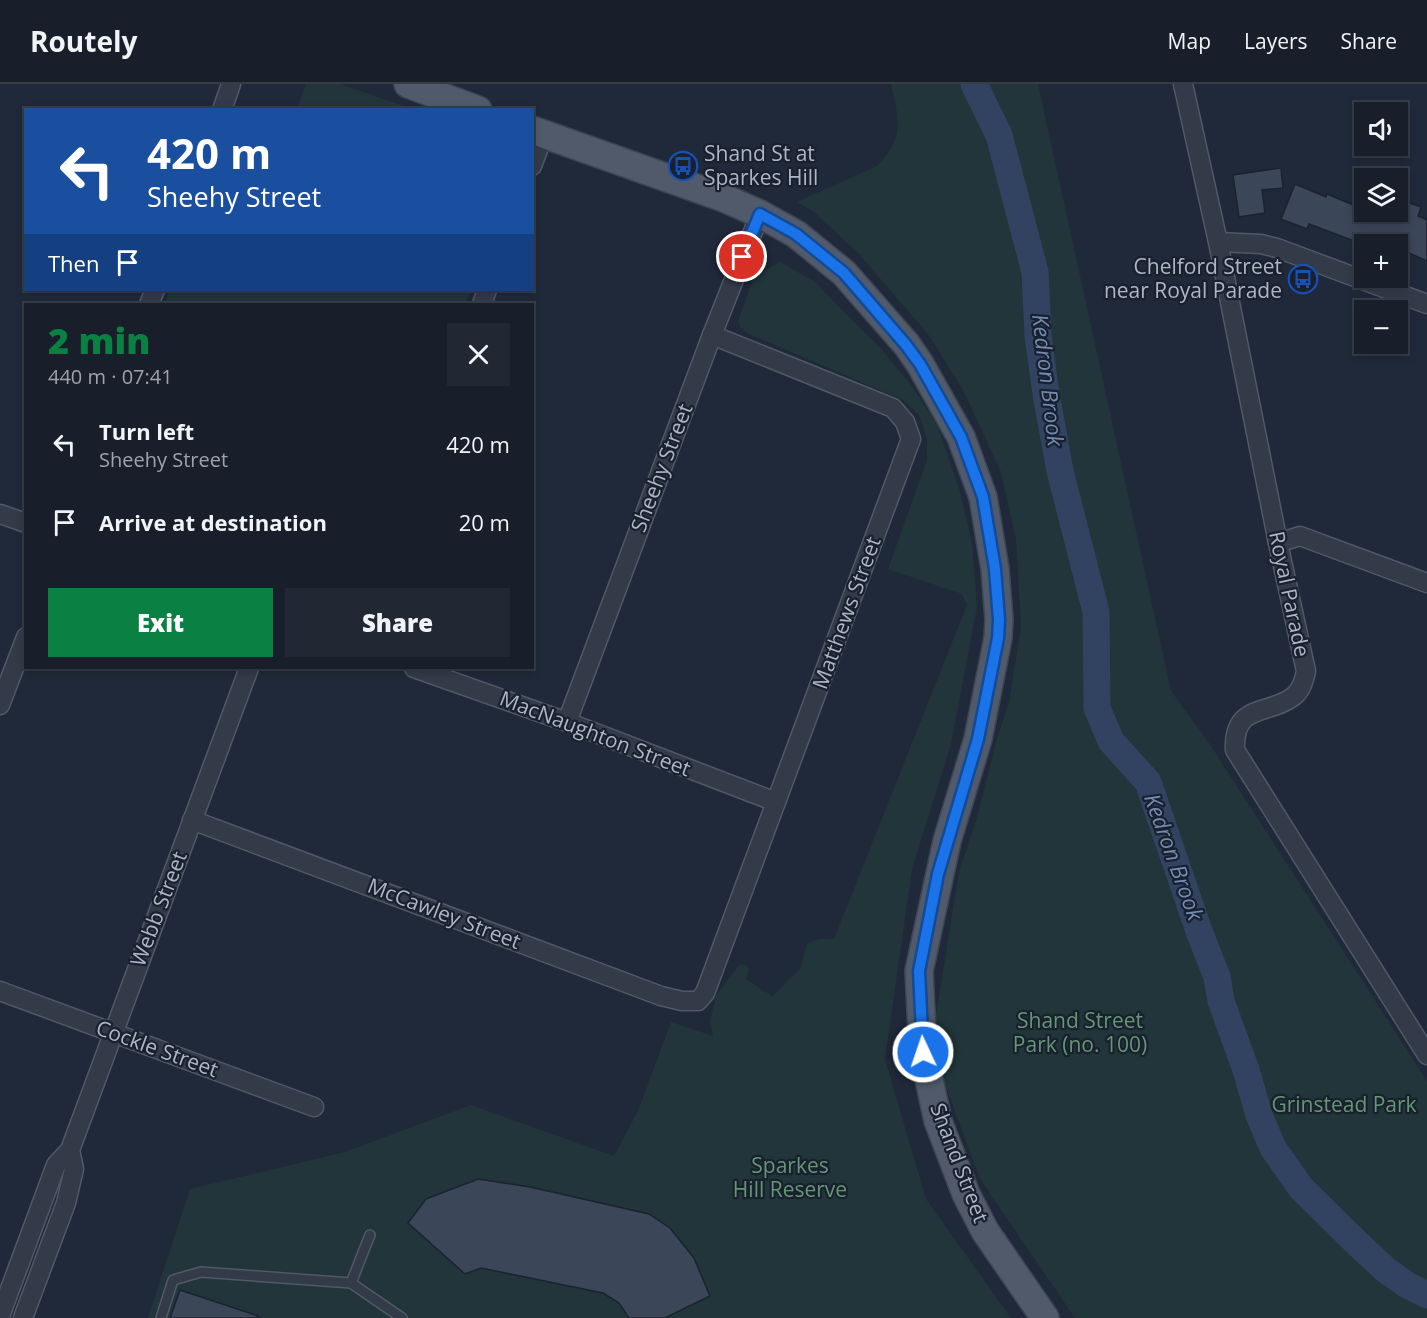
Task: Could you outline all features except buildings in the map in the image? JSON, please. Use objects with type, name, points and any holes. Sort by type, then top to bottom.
[{"type":"main road","points":[[408,84],[473,108]]},
{"type":"main road","name":"Shand Street","points":[[538,132],[724,198],[796,234],[844,273],[906,345],[920,364],[961,437],[983,497],[995,569],[998,638],[978,739],[938,874],[919,971],[923,1052],[938,1121],[966,1194],[985,1231],[1045,1318]]},
{"type":"street","points":[[223,108],[231,84]]},
{"type":"street","name":"Royal Parade","points":[[1183,84],[1218,242],[1306,671],[1303,684],[1293,696],[1245,719],[1237,728],[1234,738],[1235,750],[1427,1055]]},
{"type":"street","points":[[534,155],[538,132]]},
{"type":"street","name":"Sheehy Street","points":[[567,722],[712,335],[760,214]]},
{"type":"street","points":[[1218,242],[1261,244],[1277,248],[1427,304]]},
{"type":"street","name":"Matthews Street","points":[[698,1001],[705,993],[911,439],[905,422],[893,408],[712,335]]},
{"type":"street","points":[[0,514],[24,522]]},
{"type":"street","points":[[1278,543],[1300,536],[1427,583]]},
{"type":"street","points":[[0,705],[24,642]]},
{"type":"street","name":"Webb Street","points":[[0,1316],[56,1165],[70,1150],[249,669]]},
{"type":"street","name":"MacNaughton Street","points":[[417,669],[567,722],[776,802]]},
{"type":"street","name":"McCawley Street","points":[[192,820],[661,996],[682,1001],[698,1001]]},
{"type":"street","name":"Cockle Street","points":[[0,991],[314,1107]]},
{"type":"street","name":"Webb Street","points":[[23,1318],[66,1203],[74,1169],[70,1150]]},
{"type":"lane","points":[[351,1283],[370,1235]]},
{"type":"lane","points":[[161,1318],[173,1280],[201,1272],[351,1283],[402,1318]]},
{"type":"green space","points":[[306,84],[340,84],[410,108],[297,108]]},
{"type":"green space","name":"Shand Street Park (no. 100)","points":[[891,84],[1038,84],[1171,691],[1209,743],[1427,1081],[1427,1318],[1075,1318],[980,1179],[931,1046],[959,872],[977,818],[996,742],[1009,702],[1021,627],[1016,539],[1001,472],[963,390],[928,334],[858,253],[814,212],[797,202],[877,166],[886,156],[896,137],[897,128]]},
{"type":"green space","name":"Sparkes Hill Reserve","points":[[780,262],[814,281],[883,351],[912,386],[937,425],[959,488],[972,542],[977,607],[951,744],[912,869],[885,1059],[926,1199],[1011,1318],[665,1318],[710,1296],[694,1258],[649,1214],[530,1187],[478,1179],[426,1199],[408,1224],[465,1273],[481,1268],[603,1293],[619,1303],[629,1318],[264,1318],[180,1290],[170,1318],[148,1318],[190,1189],[345,1152],[471,1105],[614,1156],[638,1111],[671,1022],[713,1036],[710,1021],[717,994],[740,964],[747,965],[749,970],[746,979],[772,996],[800,970],[807,943],[820,939],[834,939],[967,605],[962,594],[888,569],[927,460],[927,439],[919,415],[903,400],[747,333],[740,327],[738,321],[754,277]]},
{"type":"green space","points":[[170,291],[471,291],[465,303],[165,303]]},
{"type":"waterway","name":"Kedron Brook","points":[[974,84],[999,135],[1035,272],[1038,335],[1046,394],[1060,471],[1096,612],[1097,708],[1111,741],[1148,782],[1217,977],[1221,1001],[1246,1070],[1259,1115],[1273,1148],[1301,1188],[1361,1247],[1386,1270],[1407,1285],[1427,1295]]},
{"type":"place","name":"Shand St at Sparkes Hill","points":[[683,166]]},
{"type":"place","name":"Chelford Street near Royal Parade","points":[[1303,279]]},
{"type":"route","points":[[742,257],[760,214],[796,234],[844,273],[920,364],[961,437],[983,497],[995,569],[998,638],[978,739],[938,874],[919,971],[923,1052]]},
{"type":"park label","name":"Grinstead Park","points":[[1344,1105]]}]
